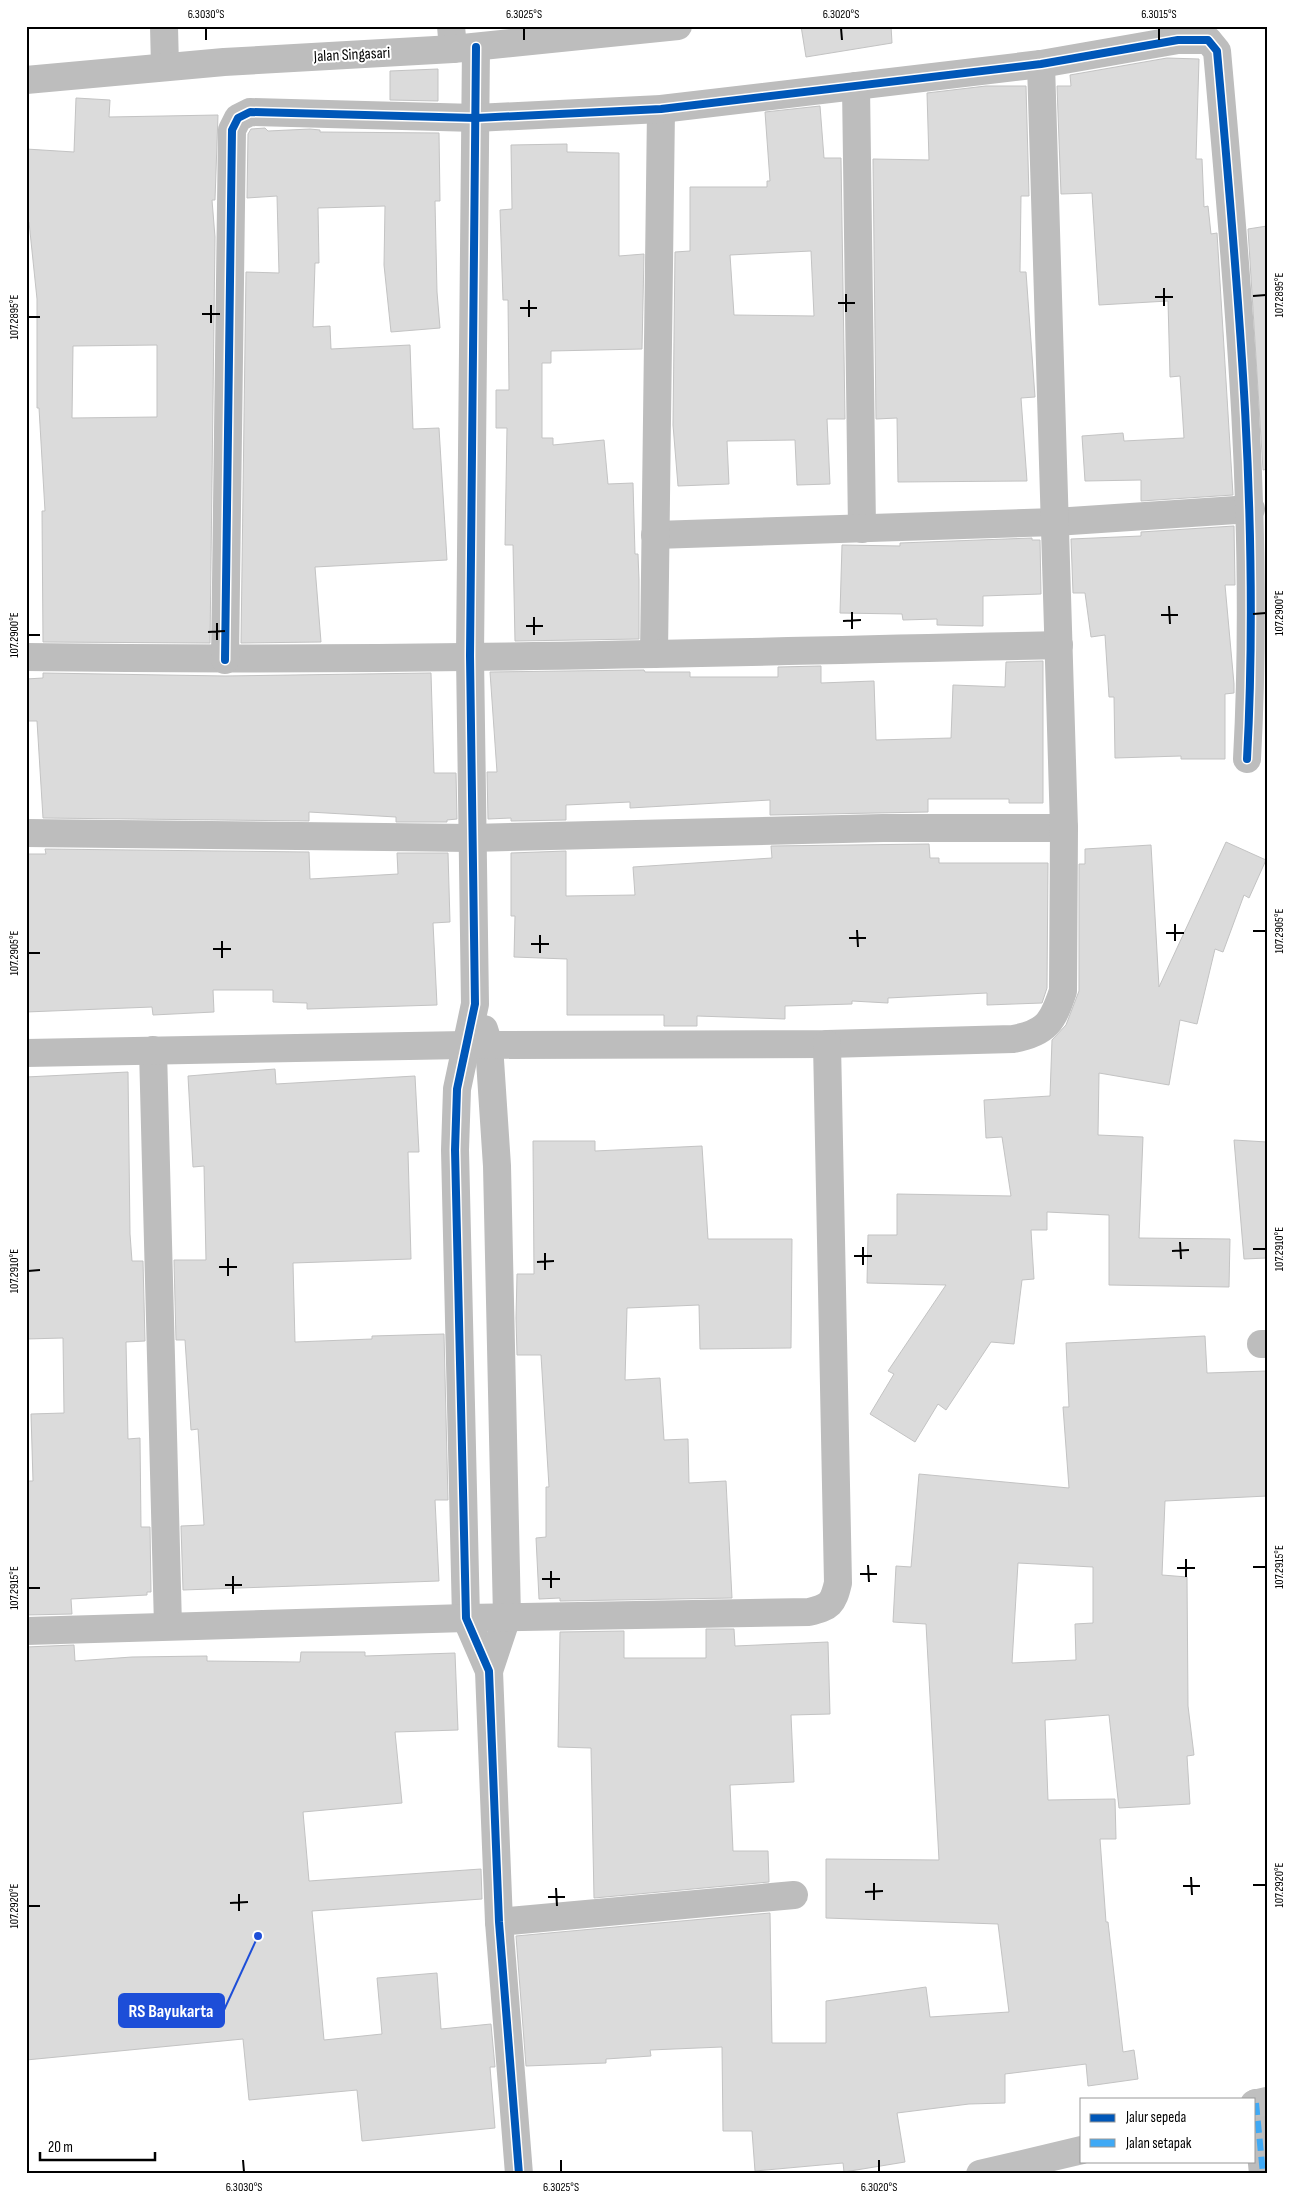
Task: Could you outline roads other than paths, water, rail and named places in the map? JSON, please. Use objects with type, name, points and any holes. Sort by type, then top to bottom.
[{"type":"main road","points":[[980,2174],[1080,2150]]},
{"type":"street","points":[[164,26],[165,67]]},
{"type":"street","name":"Jalan Singasari","points":[[26,80],[460,41],[678,26]]},
{"type":"street","points":[[225,660],[232,130],[238,118],[250,112],[476,118],[661,109],[1041,64],[1178,40],[1208,40],[1217,51],[1239,302],[1251,509],[1247,758]]},
{"type":"street","points":[[460,41],[476,118],[470,656],[471,838],[475,1004],[477,1045],[497,1176],[507,1617],[489,1671],[499,1922],[519,2174]]},
{"type":"street","points":[[26,1053],[477,1045],[827,1044],[1014,1039],[1032,1036],[1046,1026],[1056,1012],[1063,991],[1064,828],[1041,64]]},
{"type":"street","points":[[856,86],[862,529]]},
{"type":"street","points":[[654,654],[661,109]]},
{"type":"street","points":[[655,535],[1055,522],[1251,509]]},
{"type":"street","points":[[26,657],[225,660],[654,654],[1059,645]]},
{"type":"street","points":[[26,833],[471,838],[873,829],[1064,828]]},
{"type":"street","points":[[26,1631],[507,1617],[809,1612],[826,1608],[834,1599],[838,1583],[827,1044]]},
{"type":"street","points":[[477,1045],[457,1089],[455,1182],[466,1618],[489,1671]]},
{"type":"street","points":[[154,1050],[168,1626]]},
{"type":"street","points":[[499,1922],[794,1895]]},
{"type":"street","points":[[1259,2103],[1263,2174]]},
{"type":"place","name":"RS Bayukarta","points":[[258,1936]]}]
